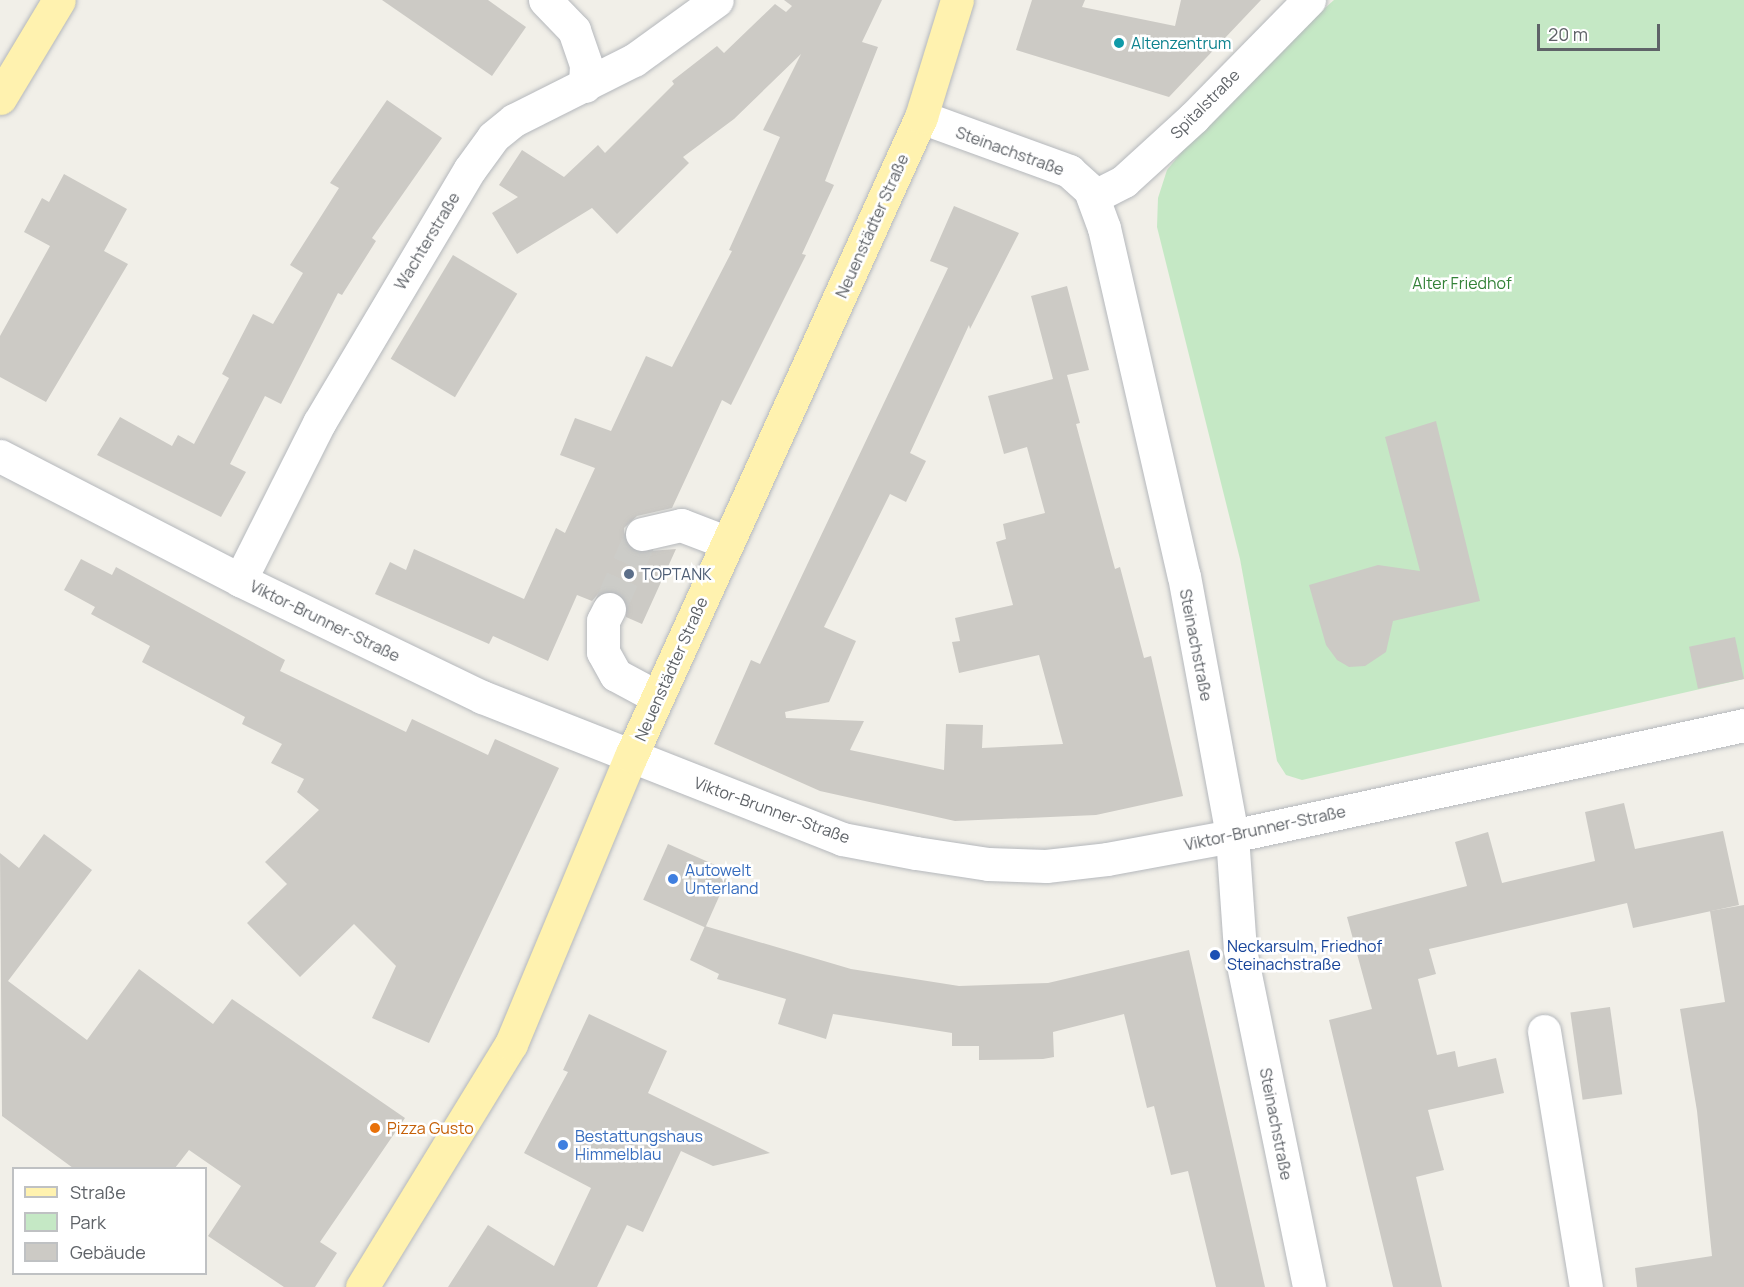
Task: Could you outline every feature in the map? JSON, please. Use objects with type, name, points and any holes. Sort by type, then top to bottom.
[{"type":"main road","points":[[0,98],[59,0]]},
{"type":"main road","name":"Neuenstädter Straße","points":[[362,1287],[511,1044],[631,756],[921,117],[957,0]]},
{"type":"street","points":[[545,0],[574,30],[585,65],[585,87]]},
{"type":"street","name":"Wachterstraße","points":[[240,580],[318,423],[470,169],[493,137],[514,120],[585,87],[634,60],[717,0]]},
{"type":"street","name":"Spitalstraße","points":[[1093,197],[1124,181],[1194,117],[1309,0]]},
{"type":"street","name":"Steinachstraße","points":[[921,117],[1069,171],[1093,197],[1104,228],[1184,576],[1232,836],[1240,950],[1309,1287]]},
{"type":"street","name":"Viktor-Brunner-Straße","points":[[0,456],[240,580],[482,697],[842,839],[988,864],[1046,866],[1232,836],[1744,724]]},
{"type":"street","points":[[642,534],[681,525],[728,543]]},
{"type":"street","points":[[609,609],[603,621],[603,652],[616,675],[657,698]]},
{"type":"street","points":[[1544,1031],[1586,1287]]},
{"type":"green space","name":"Alter Friedhof","points":[[1334,0],[1744,0],[1744,679],[1302,780],[1286,775],[1277,761],[1240,559],[1157,227],[1158,198],[1167,170],[1230,93]]},
{"type":"building","points":[[382,0],[488,0],[526,27],[492,76]]},
{"type":"building","points":[[784,0],[882,0],[862,42],[878,47],[825,181],[834,185],[802,254],[806,255],[731,405],[722,400],[672,508],[637,516],[624,528],[624,539],[636,552],[676,549],[642,624],[626,617],[625,599],[617,592],[599,593],[592,601],[577,595],[548,661],[493,636],[489,644],[375,594],[390,562],[406,570],[414,549],[524,599],[556,528],[565,533],[595,468],[560,455],[575,418],[611,431],[646,356],[672,367],[732,251],[729,250],[780,137],[763,130],[801,54],[734,119],[683,157],[689,163],[617,234],[592,208],[517,254],[492,213],[518,197],[499,185],[522,150],[564,177],[598,145],[605,153],[674,84],[672,81],[717,46],[724,53],[775,4],[786,12],[792,6]]},
{"type":"building","name":"Altenzentrum","points":[[1032,0],[1085,0],[1082,7],[1175,26],[1181,0],[1261,0],[1169,97],[1016,50]]},
{"type":"building","points":[[387,100],[442,138],[372,238],[376,241],[342,295],[338,293],[281,404],[265,396],[230,464],[246,472],[221,517],[97,455],[120,417],[172,446],[178,435],[194,444],[229,378],[222,374],[253,314],[273,324],[303,273],[290,265],[339,188],[330,183]]},
{"type":"building","points":[[64,174],[127,209],[104,251],[128,264],[46,402],[0,377],[0,336],[50,246],[24,232],[42,198],[49,202]]},
{"type":"building","points":[[954,206],[1019,233],[970,329],[969,325],[910,453],[926,461],[906,502],[890,494],[824,627],[856,641],[829,702],[785,712],[786,718],[864,721],[850,750],[944,770],[946,724],[983,725],[982,748],[1063,744],[1039,655],[959,673],[952,642],[960,641],[955,618],[1013,605],[996,542],[1006,539],[1003,524],[1045,513],[1027,447],[1004,454],[988,396],[1053,379],[1031,296],[1067,286],[1089,370],[1067,375],[1080,423],[1076,424],[1115,569],[1120,567],[1144,658],[1151,656],[1183,796],[1096,815],[955,821],[820,791],[714,744],[751,660],[760,664],[948,268],[930,261]]},
{"type":"building","points":[[453,255],[517,294],[455,397],[391,359]]},
{"type":"building","points":[[1436,421],[1480,601],[1393,621],[1386,652],[1365,666],[1349,667],[1337,660],[1326,645],[1309,585],[1378,565],[1420,571],[1385,437]]},
{"type":"building","points":[[81,559],[112,575],[116,567],[285,660],[280,671],[406,732],[412,719],[488,755],[495,739],[559,768],[429,1043],[372,1018],[396,966],[354,924],[300,977],[247,923],[287,884],[265,862],[319,810],[297,792],[304,779],[271,763],[282,744],[242,724],[245,717],[142,662],[150,646],[91,614],[95,607],[64,590]]},
{"type":"building","points":[[1735,637],[1744,679],[1698,689],[1689,647]]},
{"type":"building","points":[[1624,803],[1635,849],[1723,831],[1739,905],[1633,928],[1627,903],[1429,949],[1436,974],[1418,979],[1437,1055],[1455,1051],[1458,1067],[1496,1058],[1504,1093],[1428,1110],[1444,1170],[1416,1177],[1442,1287],[1393,1287],[1329,1020],[1372,1009],[1347,917],[1467,886],[1455,842],[1488,832],[1502,883],[1595,861],[1585,812]]},
{"type":"building","points":[[44,834],[92,870],[8,981],[87,1040],[139,969],[213,1024],[232,999],[405,1118],[320,1242],[337,1253],[315,1287],[284,1287],[208,1236],[241,1186],[189,1150],[176,1167],[72,1167],[2,1116],[0,853],[19,868]]},
{"type":"building","points":[[668,844],[730,872],[705,927],[643,900]]},
{"type":"building","points":[[1744,905],[1744,1287],[1637,1287],[1635,1268],[1712,1256],[1697,1111],[1680,1009],[1725,1002],[1710,911]]},
{"type":"building","points":[[705,926],[851,969],[959,986],[1048,983],[1189,950],[1265,1287],[1216,1287],[1188,1171],[1171,1175],[1154,1106],[1147,1108],[1124,1014],[1053,1032],[1054,1057],[1043,1059],[979,1060],[979,1046],[952,1046],[952,1033],[833,1014],[826,1039],[778,1024],[786,999],[717,979],[719,974],[690,960]]},
{"type":"building","points":[[1610,1007],[1622,1094],[1583,1100],[1570,1013]]},
{"type":"building","points":[[589,1014],[667,1051],[648,1093],[770,1153],[713,1166],[681,1151],[643,1232],[627,1225],[597,1287],[448,1287],[488,1225],[554,1266],[591,1188],[524,1153],[568,1072],[563,1070]]},
{"type":"tunnel","points":[[609,609],[642,534]]},
{"type":"place","name":"Altenzentrum","points":[[1119,43]]},
{"type":"place","name":"TOPTANK","points":[[629,574]]},
{"type":"place","name":"Autowelt Unterland","points":[[673,879]]},
{"type":"place","name":"Neckarsulm, Friedhof Steinachstraße","points":[[1215,955]]},
{"type":"place","name":"Pizza Gusto","points":[[375,1128]]},
{"type":"place","name":"Bestattungshaus Himmelblau","points":[[563,1145]]}]
